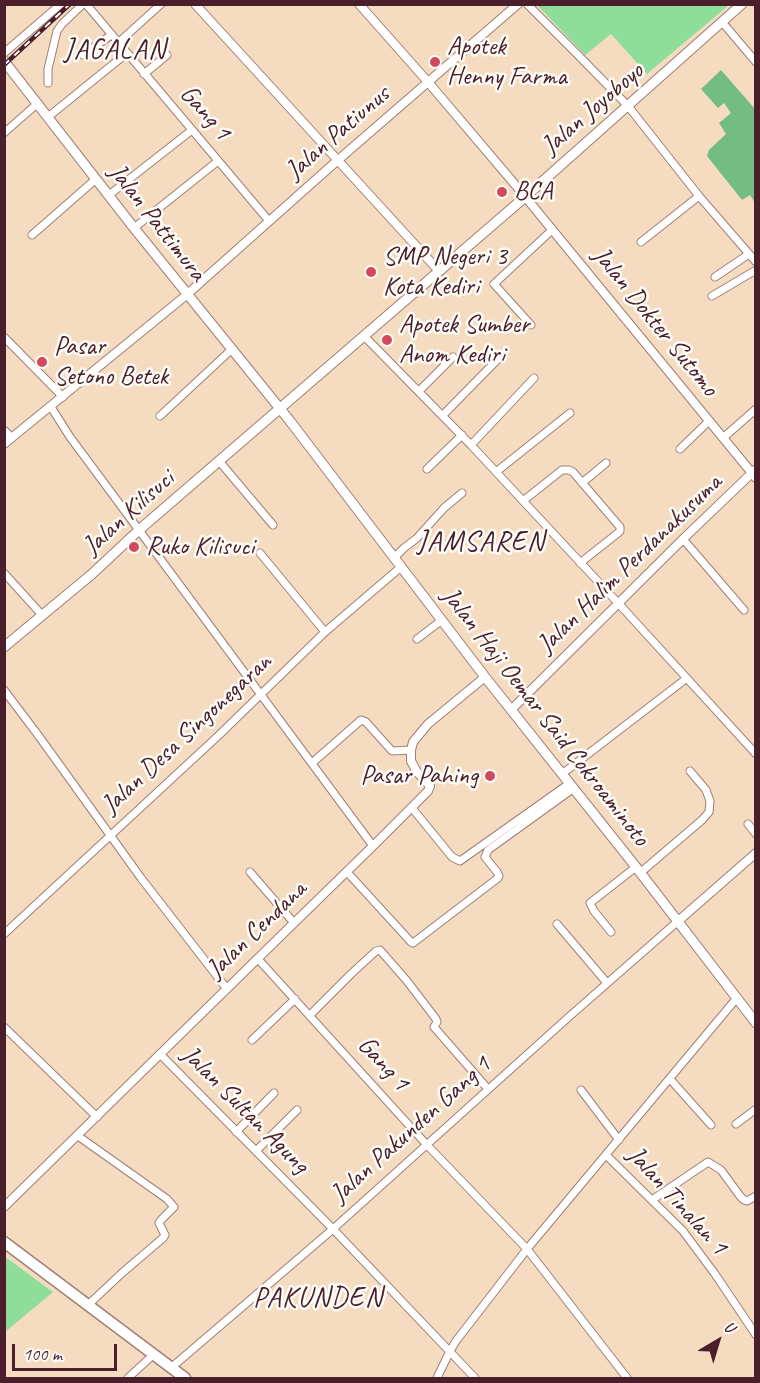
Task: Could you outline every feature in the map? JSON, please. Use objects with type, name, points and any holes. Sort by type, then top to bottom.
[{"type":"main road","name":"Jalan Joyoboyo","points":[[280,408],[525,197],[742,4]]},
{"type":"main road","name":"Jalan Pattimura","points":[[4,61],[8,73],[38,103],[134,228],[280,408]]},
{"type":"main road","name":"Jalan Kilisuci","points":[[4,647],[92,574],[139,530],[280,408]]},
{"type":"main road","name":"Jalan Haji Oemar Said Cokroaminoto","points":[[280,408],[484,677],[572,786],[756,1023]]},
{"type":"main road","points":[[4,1242],[185,1378]]},
{"type":"street","points":[[4,53],[61,4]]},
{"type":"street","points":[[48,83],[48,69],[57,31],[85,4]]},
{"type":"street","name":"Gang 1","points":[[85,4],[269,221]]},
{"type":"street","points":[[118,43],[161,4]]},
{"type":"street","points":[[195,4],[439,271]]},
{"type":"street","name":"Jalan Dokter Sutomo","points":[[359,4],[525,197],[754,474]]},
{"type":"street","name":"Jalan Patiunus","points":[[8,441],[187,294],[518,4]]},
{"type":"street","points":[[527,4],[628,106],[699,196],[756,262]]},
{"type":"street","points":[[723,22],[756,63]]},
{"type":"street","points":[[83,55],[111,34]]},
{"type":"street","points":[[48,117],[127,53]]},
{"type":"street","points":[[144,74],[167,55]]},
{"type":"street","points":[[4,133],[38,103]]},
{"type":"street","points":[[109,195],[192,130]]},
{"type":"street","points":[[134,228],[218,161]]},
{"type":"street","points":[[32,235],[96,179]]},
{"type":"street","points":[[641,242],[699,196]]},
{"type":"street","points":[[531,325],[494,285],[552,230]]},
{"type":"street","points":[[715,277],[749,254]]},
{"type":"street","points":[[712,296],[756,270]]},
{"type":"street","points":[[364,336],[462,435],[756,754]]},
{"type":"street","points":[[4,337],[63,397]]},
{"type":"street","points":[[160,416],[231,350]]},
{"type":"street","points":[[418,391],[453,357]]},
{"type":"street","points":[[443,415],[499,358]]},
{"type":"street","points":[[471,445],[534,378]]},
{"type":"street","points":[[51,407],[70,437],[373,846]]},
{"type":"street","points":[[723,438],[756,409]]},
{"type":"street","points":[[496,472],[570,413]]},
{"type":"street","points":[[680,449],[709,421]]},
{"type":"street","points":[[4,430],[8,441]]},
{"type":"street","points":[[427,470],[462,435]]},
{"type":"street","points":[[219,462],[273,525]]},
{"type":"street","points":[[582,483],[606,463]]},
{"type":"street","points":[[523,501],[562,470],[573,472],[620,529],[580,563]]},
{"type":"street","name":"Jalan Halim Perdanakusuma","points":[[511,710],[683,539],[754,474]]},
{"type":"street","points":[[394,558],[462,493]]},
{"type":"street","points":[[683,539],[744,610]]},
{"type":"street","points":[[260,553],[325,632]]},
{"type":"street","name":"Jalan Desa Singonegaran","points":[[4,934],[261,695],[325,632],[401,567]]},
{"type":"street","points":[[4,573],[42,615]]},
{"type":"street","points":[[417,639],[442,620]]},
{"type":"street","points":[[312,763],[362,720],[392,751],[411,750],[413,742],[423,729],[484,677]]},
{"type":"street","points":[[562,774],[687,678]]},
{"type":"street","points":[[4,690],[109,836],[227,989]]},
{"type":"street","name":"Jalan Cendana","points":[[4,1207],[428,791],[430,786],[413,765],[411,750]]},
{"type":"street","points":[[611,932],[590,903],[638,870],[709,812],[710,801],[706,790],[690,771]]},
{"type":"street","points":[[412,808],[452,857],[460,861],[572,786]]},
{"type":"street","points":[[347,872],[412,943],[498,878],[497,872],[485,857],[488,850],[572,786]]},
{"type":"street","points":[[748,824],[756,834]]},
{"type":"street","points":[[677,922],[754,858]]},
{"type":"street","points":[[249,872],[294,923]]},
{"type":"street","name":"Jalan Pakunden Gang 1","points":[[172,1367],[333,1229],[677,922]]},
{"type":"street","points":[[557,924],[607,983]]},
{"type":"street","points":[[310,1015],[352,973],[380,950],[437,1020],[434,1028],[488,1089]]},
{"type":"street","name":"Gang 1","points":[[258,959],[428,1145],[527,1249],[627,1378]]},
{"type":"street","points":[[252,1040],[295,999]]},
{"type":"street","points":[[437,1378],[464,1329],[527,1249],[736,999]]},
{"type":"street","points":[[4,1028],[97,1117]]},
{"type":"street","name":"Jalan Sultan Agung","points":[[160,1054],[333,1229],[475,1378]]},
{"type":"street","points":[[670,1079],[711,1125]]},
{"type":"street","points":[[581,1090],[619,1140]]},
{"type":"street","points":[[236,1132],[274,1093]]},
{"type":"street","points":[[736,1124],[756,1109]]},
{"type":"street","points":[[256,1151],[297,1110]]},
{"type":"street","points":[[78,1136],[166,1198],[174,1208],[159,1223],[165,1235],[163,1238],[88,1305]]},
{"type":"street","name":"Jalan Tinalan 1","points":[[606,1155],[683,1231],[756,1335]]},
{"type":"street","points":[[652,1200],[708,1162],[721,1170],[744,1200],[747,1201],[756,1196]]},
{"type":"street","points":[[128,1378],[154,1354]]},
{"type":"green space","points":[[537,5],[729,5],[647,74],[611,34],[585,55]]},
{"type":"green space","points":[[721,70],[755,109],[755,203],[750,195],[742,200],[707,156],[709,150],[726,134],[719,123],[731,113],[724,103],[718,108],[701,89]]},
{"type":"green space","points":[[4,1256],[53,1292],[5,1332],[4,1332]]},
{"type":"railway","points":[[4,65],[70,4]]},
{"type":"place","name":"Apotek Henny Farma","points":[[435,62]]},
{"type":"place","name":"BCA","points":[[502,192]]},
{"type":"place","name":"SMP Negeri 3 Kota Kediri","points":[[371,272]]},
{"type":"place","name":"Apotek Sumber Anom Kediri","points":[[387,340]]},
{"type":"place","name":"Pasar Setono Betek","points":[[42,362]]},
{"type":"place","name":"Ruko Kilisuci","points":[[134,547]]},
{"type":"place","name":"Pasar Pahing","points":[[490,776]]},
{"type":"district","name":"JAGALAN","points":[[115,51]]},
{"type":"district","name":"JAMSAREN","points":[[481,543]]},
{"type":"district","name":"PAKUNDEN","points":[[318,1299]]}]
